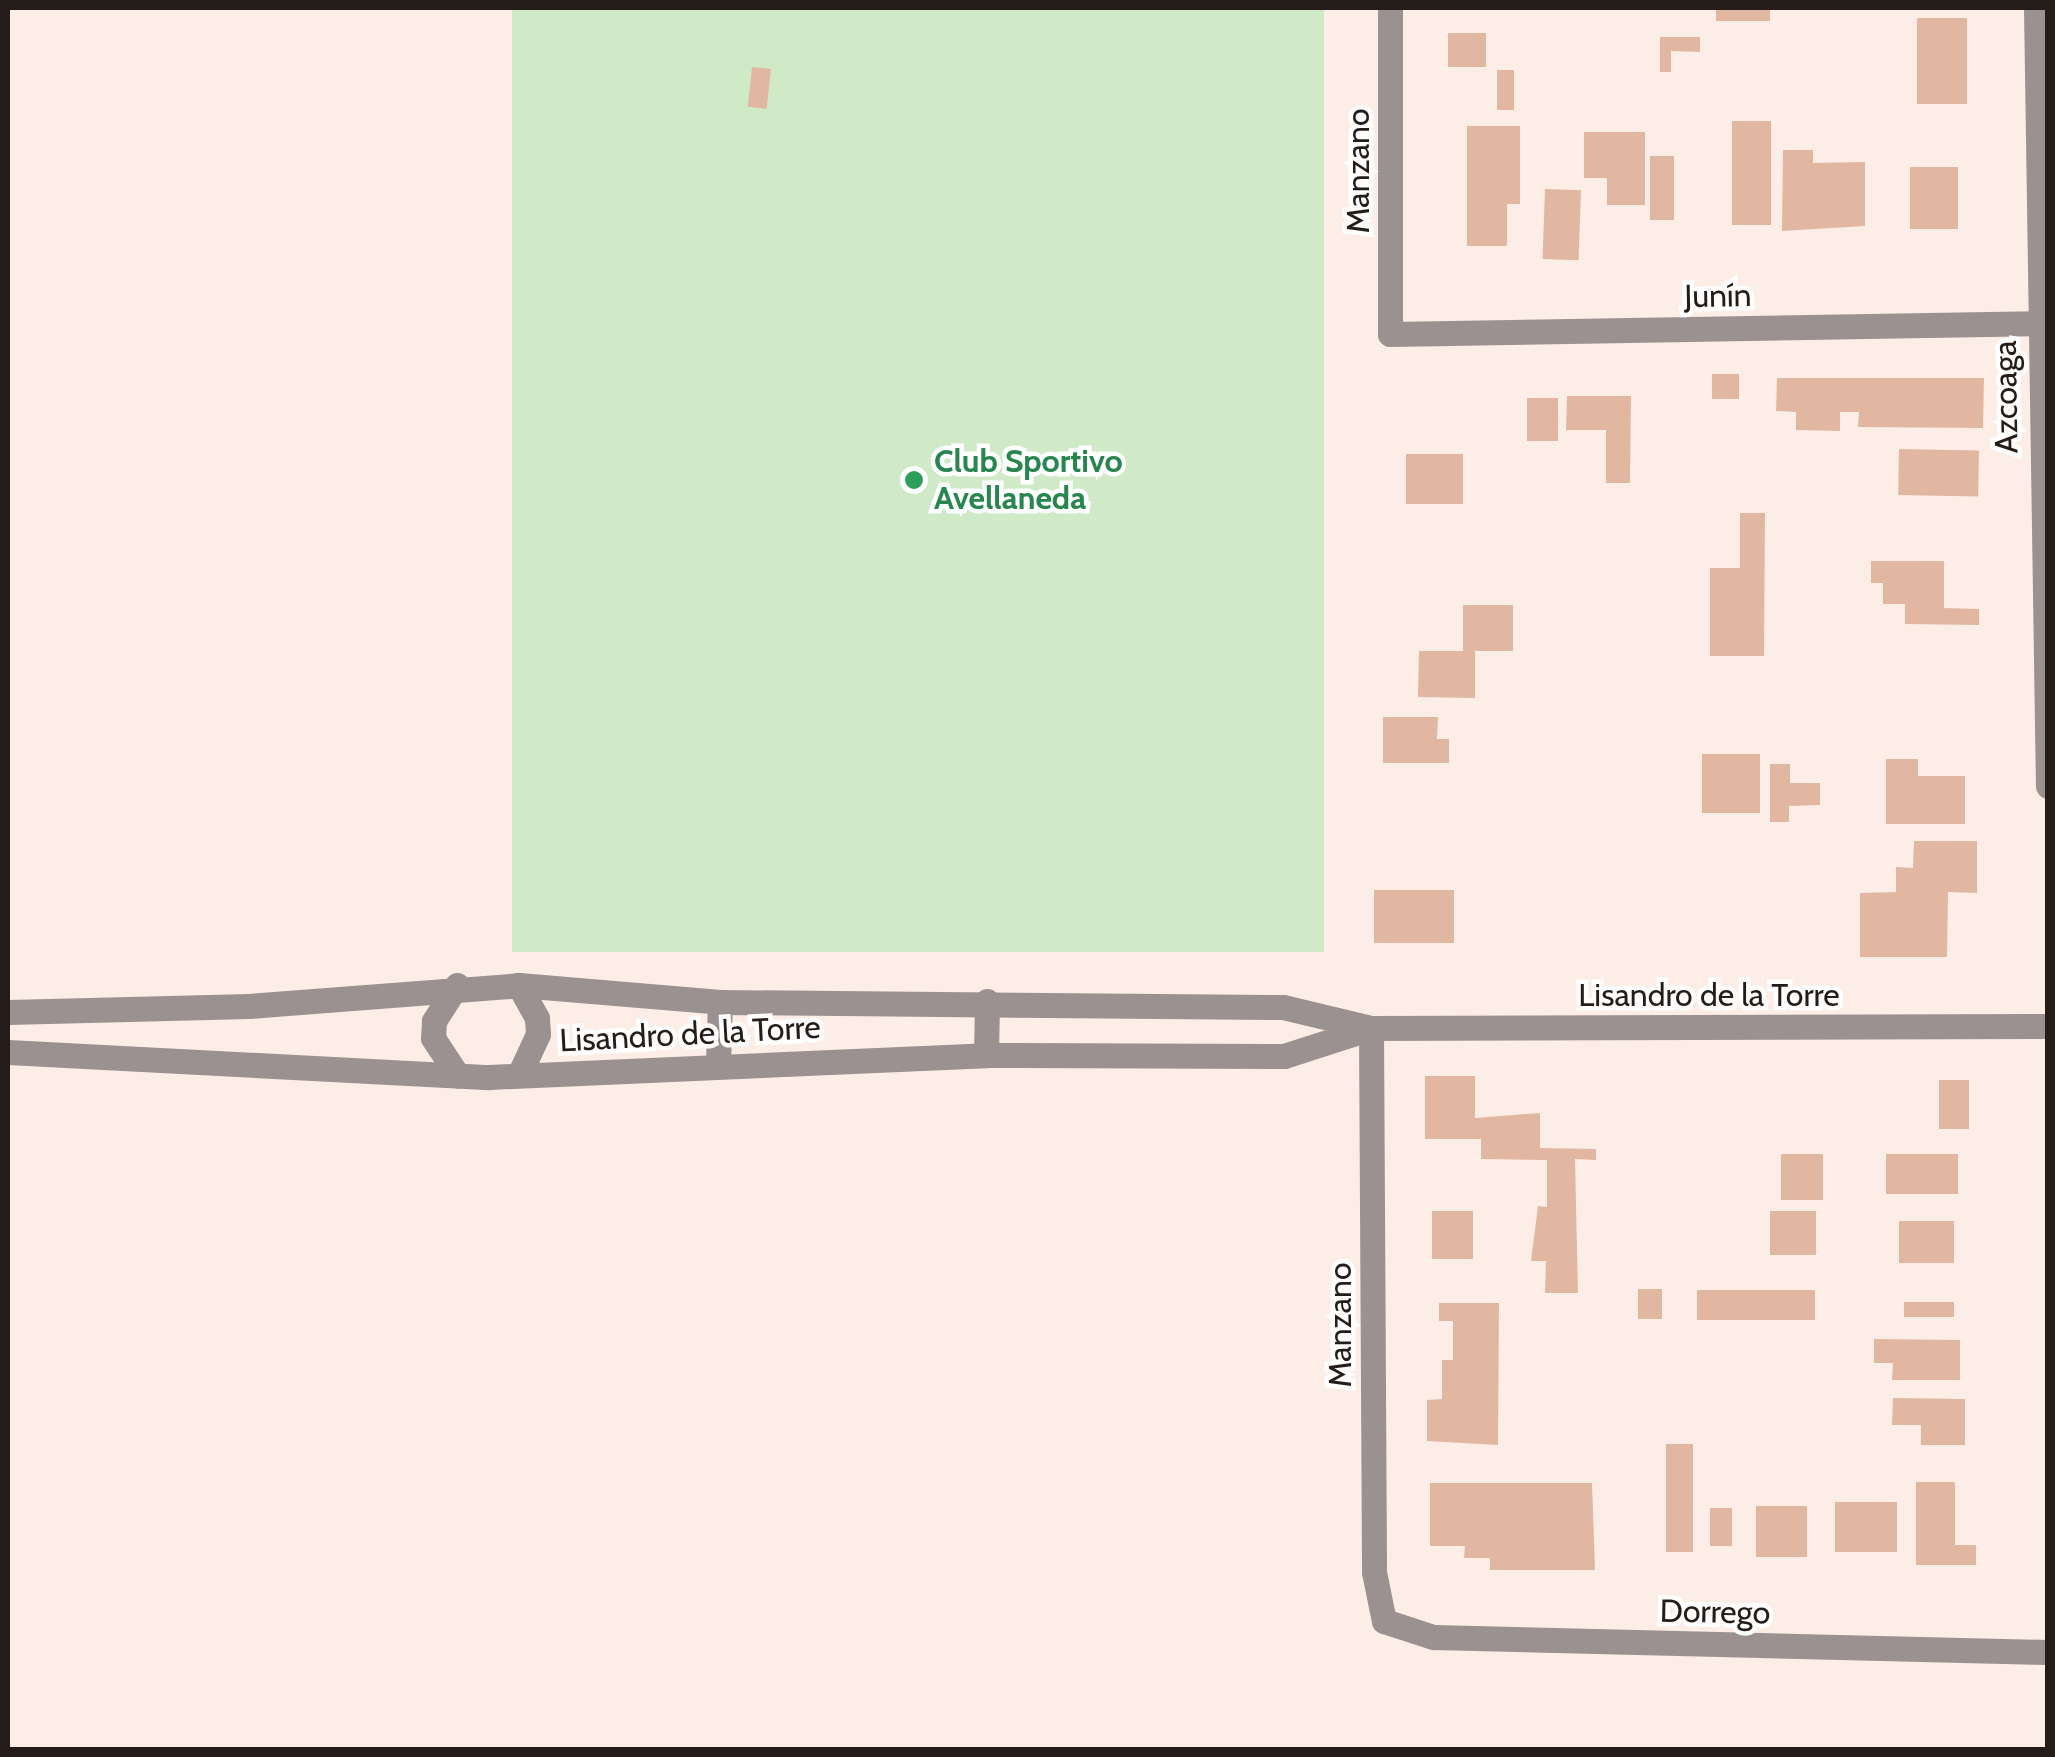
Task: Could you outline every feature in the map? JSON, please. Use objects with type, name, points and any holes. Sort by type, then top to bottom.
[{"type":"street","name":"Manzano","points":[[1390,8],[1390,334]]},
{"type":"street","name":"Azcoaga","points":[[2036,8],[2048,786]]},
{"type":"street","name":"Junín","points":[[1390,334],[2042,323]]},
{"type":"street","name":"Lisandro de la Torre","points":[[8,1012],[248,1006],[457,985],[519,984],[720,1002],[1284,1006],[1371,1028],[2048,1026]]},
{"type":"street","points":[[519,984],[538,1018],[538,1034],[519,1075]]},
{"type":"street","points":[[457,985],[434,1021],[433,1038],[458,1076]]},
{"type":"street","points":[[986,1056],[987,1001]]},
{"type":"street","points":[[718,1063],[720,1002]]},
{"type":"street","name":"Manzano","points":[[1371,1028],[1374,1572],[1384,1621]]},
{"type":"street","name":"Lisandro de la Torre","points":[[8,1052],[458,1076],[519,1075],[718,1063],[986,1056],[1284,1056],[1371,1028]]},
{"type":"street","name":"Dorrego","points":[[1384,1621],[1434,1637],[2048,1652]]},
{"type":"green space","name":"Club Sportivo Avellaneda","points":[[512,8],[1324,8],[1324,952],[512,952]]},
{"type":"building","points":[[1716,8],[1770,8],[1770,21],[1716,21]]},
{"type":"building","points":[[1917,18],[1967,18],[1967,104],[1917,104]]},
{"type":"building","points":[[1448,33],[1486,33],[1486,67],[1448,67]]},
{"type":"building","points":[[1660,37],[1700,37],[1700,52],[1671,51],[1671,72],[1660,72]]},
{"type":"building","points":[[752,67],[771,69],[767,109],[748,107]]},
{"type":"building","points":[[1497,70],[1514,70],[1514,110],[1497,110]]},
{"type":"building","points":[[1732,121],[1771,121],[1771,225],[1732,225]]},
{"type":"building","points":[[1467,126],[1520,126],[1520,204],[1507,204],[1507,246],[1467,246]]},
{"type":"building","points":[[1584,132],[1645,132],[1645,205],[1607,205],[1607,178],[1584,178]]},
{"type":"building","points":[[1783,150],[1813,150],[1813,163],[1865,162],[1865,226],[1782,231]]},
{"type":"building","points":[[1650,156],[1674,156],[1674,220],[1650,220]]},
{"type":"building","points":[[1910,167],[1958,167],[1958,229],[1910,229]]},
{"type":"building","points":[[1545,189],[1581,190],[1579,260],[1543,259]]},
{"type":"building","points":[[1712,374],[1739,374],[1739,399],[1712,399]]},
{"type":"building","points":[[1777,378],[1984,378],[1983,428],[1858,427],[1859,412],[1840,412],[1840,431],[1796,430],[1796,412],[1776,411]]},
{"type":"building","points":[[1567,396],[1631,396],[1630,483],[1606,483],[1606,430],[1566,430]]},
{"type":"building","points":[[1527,398],[1558,398],[1558,441],[1527,441]]},
{"type":"building","points":[[1899,449],[1979,450],[1978,496],[1898,495]]},
{"type":"building","points":[[1406,454],[1463,454],[1463,504],[1406,504]]},
{"type":"building","points":[[1740,513],[1765,513],[1764,656],[1710,656],[1710,568],[1740,568]]},
{"type":"building","points":[[1871,561],[1944,561],[1944,608],[1979,609],[1979,625],[1905,624],[1905,604],[1883,604],[1883,583],[1871,583]]},
{"type":"building","points":[[1463,605],[1513,605],[1513,651],[1475,651],[1475,698],[1418,697],[1419,651],[1463,651]]},
{"type":"building","points":[[1383,717],[1438,717],[1437,739],[1449,739],[1449,763],[1383,763]]},
{"type":"building","points":[[1702,754],[1760,754],[1760,813],[1702,813]]},
{"type":"building","points":[[1886,759],[1918,759],[1918,776],[1965,776],[1965,824],[1886,824]]},
{"type":"building","points":[[1770,764],[1790,764],[1790,783],[1820,783],[1820,805],[1789,806],[1789,822],[1770,822]]},
{"type":"building","points":[[1914,841],[1977,841],[1977,893],[1948,892],[1947,957],[1860,957],[1860,893],[1896,892],[1896,867],[1913,868]]},
{"type":"building","points":[[1374,890],[1454,890],[1454,943],[1374,943]]},
{"type":"building","points":[[1425,1076],[1475,1076],[1475,1118],[1540,1113],[1540,1148],[1596,1149],[1596,1160],[1575,1159],[1578,1293],[1545,1293],[1546,1261],[1531,1261],[1538,1206],[1547,1207],[1547,1160],[1481,1159],[1481,1139],[1425,1139]]},
{"type":"building","points":[[1939,1080],[1969,1080],[1969,1129],[1939,1129]]},
{"type":"building","points":[[1781,1154],[1823,1154],[1823,1200],[1781,1200]]},
{"type":"building","points":[[1886,1154],[1958,1154],[1958,1194],[1886,1194]]},
{"type":"building","points":[[1432,1211],[1473,1211],[1473,1259],[1432,1259]]},
{"type":"building","points":[[1770,1211],[1816,1211],[1816,1255],[1770,1255]]},
{"type":"building","points":[[1899,1221],[1954,1221],[1954,1263],[1899,1263]]},
{"type":"building","points":[[1638,1289],[1662,1289],[1662,1319],[1638,1319]]},
{"type":"building","points":[[1697,1290],[1815,1290],[1815,1320],[1697,1320]]},
{"type":"building","points":[[1904,1302],[1954,1302],[1954,1317],[1904,1317]]},
{"type":"building","points":[[1439,1303],[1499,1303],[1498,1445],[1427,1441],[1427,1400],[1442,1399],[1442,1360],[1453,1360],[1453,1321],[1439,1321]]},
{"type":"building","points":[[1874,1339],[1960,1340],[1960,1380],[1892,1380],[1893,1363],[1874,1363]]},
{"type":"building","points":[[1893,1398],[1965,1399],[1965,1445],[1921,1445],[1921,1425],[1892,1425]]},
{"type":"building","points":[[1666,1444],[1693,1444],[1693,1552],[1666,1552]]},
{"type":"building","points":[[1916,1482],[1955,1482],[1955,1545],[1976,1545],[1976,1565],[1916,1565]]},
{"type":"building","points":[[1430,1483],[1592,1483],[1595,1570],[1490,1570],[1490,1558],[1464,1558],[1465,1546],[1430,1546]]},
{"type":"building","points":[[1835,1502],[1897,1502],[1897,1552],[1835,1552]]},
{"type":"building","points":[[1756,1506],[1807,1506],[1807,1557],[1756,1557]]},
{"type":"building","points":[[1710,1508],[1732,1508],[1732,1546],[1710,1546]]},
{"type":"place","name":"Club Sportivo Avellaneda","points":[[914,480]]}]
